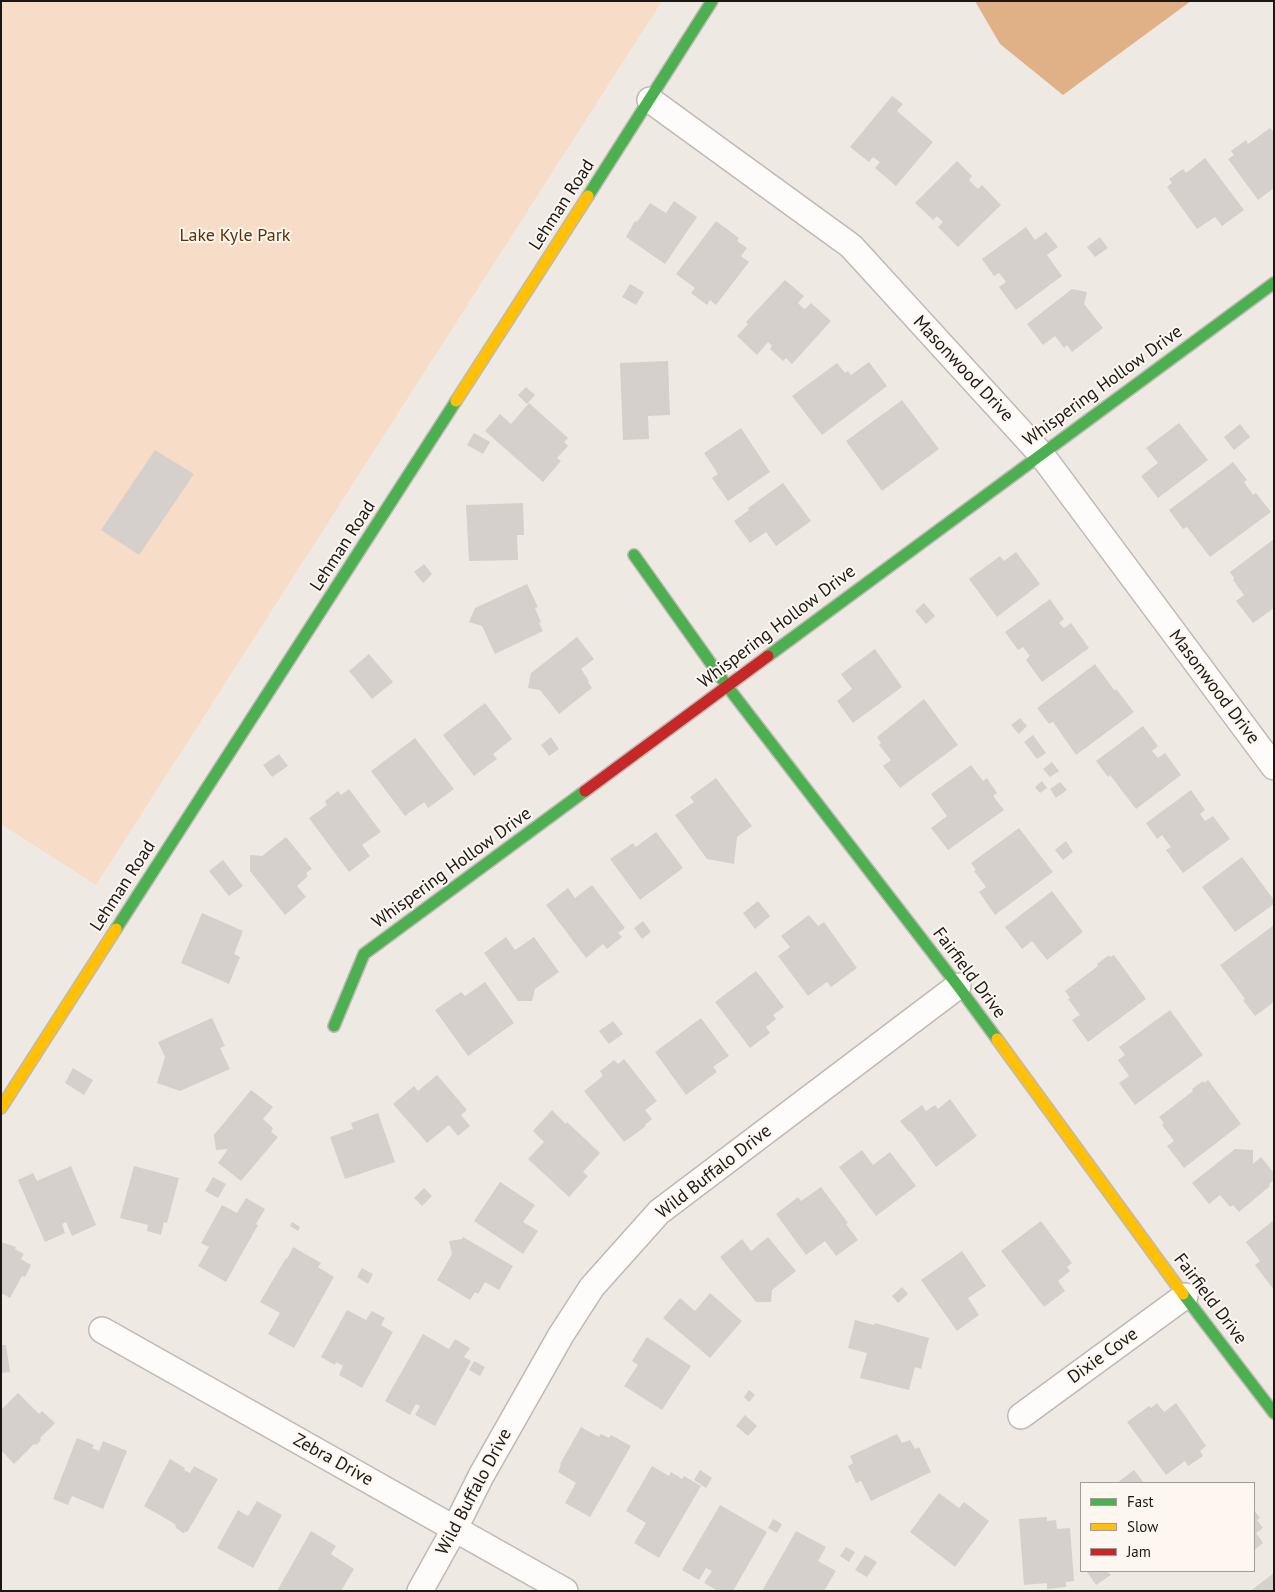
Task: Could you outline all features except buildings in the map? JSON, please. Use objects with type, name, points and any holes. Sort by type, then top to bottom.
[{"type":"street","name":"Lehman Road","points":[[1,1108],[712,1]]},
{"type":"street","name":"Masonwood Drive","points":[[650,100],[850,246],[1040,454],[1274,767]]},
{"type":"street","name":"Whispering Hollow Drive","points":[[334,1026],[364,954],[1274,283]]},
{"type":"street","name":"Fairfield Drive","points":[[634,556],[727,686],[958,986],[1185,1296],[1274,1413]]},
{"type":"street","name":"Wild Buffalo Drive","points":[[420,1591],[481,1476],[571,1319],[592,1287],[659,1212],[958,986]]},
{"type":"street","name":"Dixie Cove","points":[[1021,1416],[1185,1296]]},
{"type":"street","name":"Zebra Drive","points":[[102,1330],[565,1591]]},
{"type":"green space","name":"Lake Kyle Park","points":[[1,1],[662,1],[96,885],[1,824]]},
{"type":"shaded area","points":[[975,1],[1191,1],[1063,95],[1000,44]]},
{"type":"traffic: fast","points":[[588,196],[712,1]]},
{"type":"traffic: fast","points":[[768,656],[1274,283]]},
{"type":"traffic: fast","points":[[116,929],[456,401]]},
{"type":"traffic: fast","points":[[634,555],[727,686],[997,1039]]},
{"type":"traffic: fast","points":[[334,1026],[364,954],[585,791]]},
{"type":"traffic: fast","points":[[1183,1294],[1274,1413]]},
{"type":"traffic: slow","points":[[456,401],[588,196]]},
{"type":"traffic: slow","points":[[1,1108],[116,929]]},
{"type":"traffic: slow","points":[[997,1039],[1183,1294]]},
{"type":"traffic: jam","points":[[585,791],[768,656]]}]
